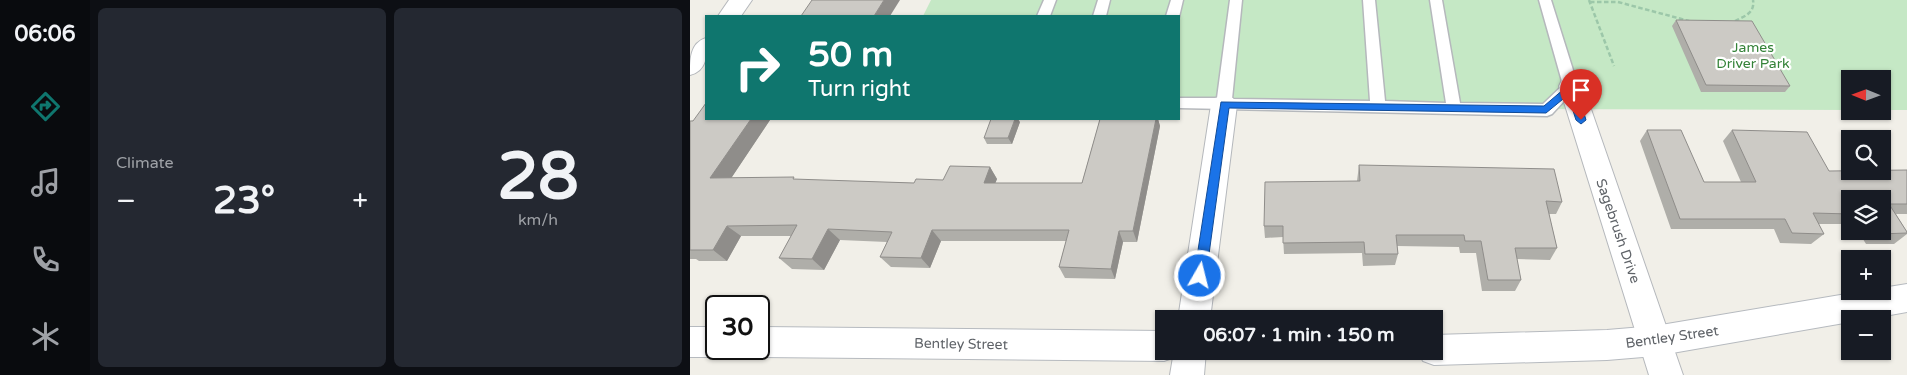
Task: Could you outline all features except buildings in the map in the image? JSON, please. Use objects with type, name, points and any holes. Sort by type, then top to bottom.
[{"type":"street","points":[[730,15],[741,0]]},
{"type":"street","points":[[690,67],[705,47]]},
{"type":"street","name":"Sagebrush Drive","points":[[1571,86],[1666,375]]},
{"type":"street","points":[[1195,310],[1224,104]]},
{"type":"street","name":"Bentley Street","points":[[1443,350],[1607,345],[1655,341],[1907,298]]},
{"type":"street","points":[[690,342],[705,342]]},
{"type":"street","name":"Bentley Street","points":[[770,342],[1155,346]]},
{"type":"street","points":[[1187,375],[1189,360]]},
{"type":"lane","points":[[1044,15],[1050,0]]},
{"type":"lane","points":[[1100,15],[1104,0]]},
{"type":"lane","points":[[1173,15],[1176,0]]},
{"type":"lane","points":[[1224,104],[1236,0]]},
{"type":"lane","points":[[1369,0],[1378,108]]},
{"type":"lane","points":[[1436,0],[1454,109]]},
{"type":"lane","points":[[1180,103],[1546,110],[1571,86],[1545,0]]},
{"type":"path","points":[[1730,22],[1744,18],[1751,12],[1754,6],[1752,0]]},
{"type":"path","points":[[1614,66],[1589,1],[1618,2],[1670,17],[1697,22]]},
{"type":"green space","name":"James Driver Park","points":[[931,0],[1907,0],[1907,110],[1891,110],[1891,70],[1841,70],[1841,110],[1180,108],[1180,15],[924,15]]},
{"type":"route","points":[[1200,276],[1224,104],[1350,108],[1546,110],[1571,86],[1581,120]]}]
